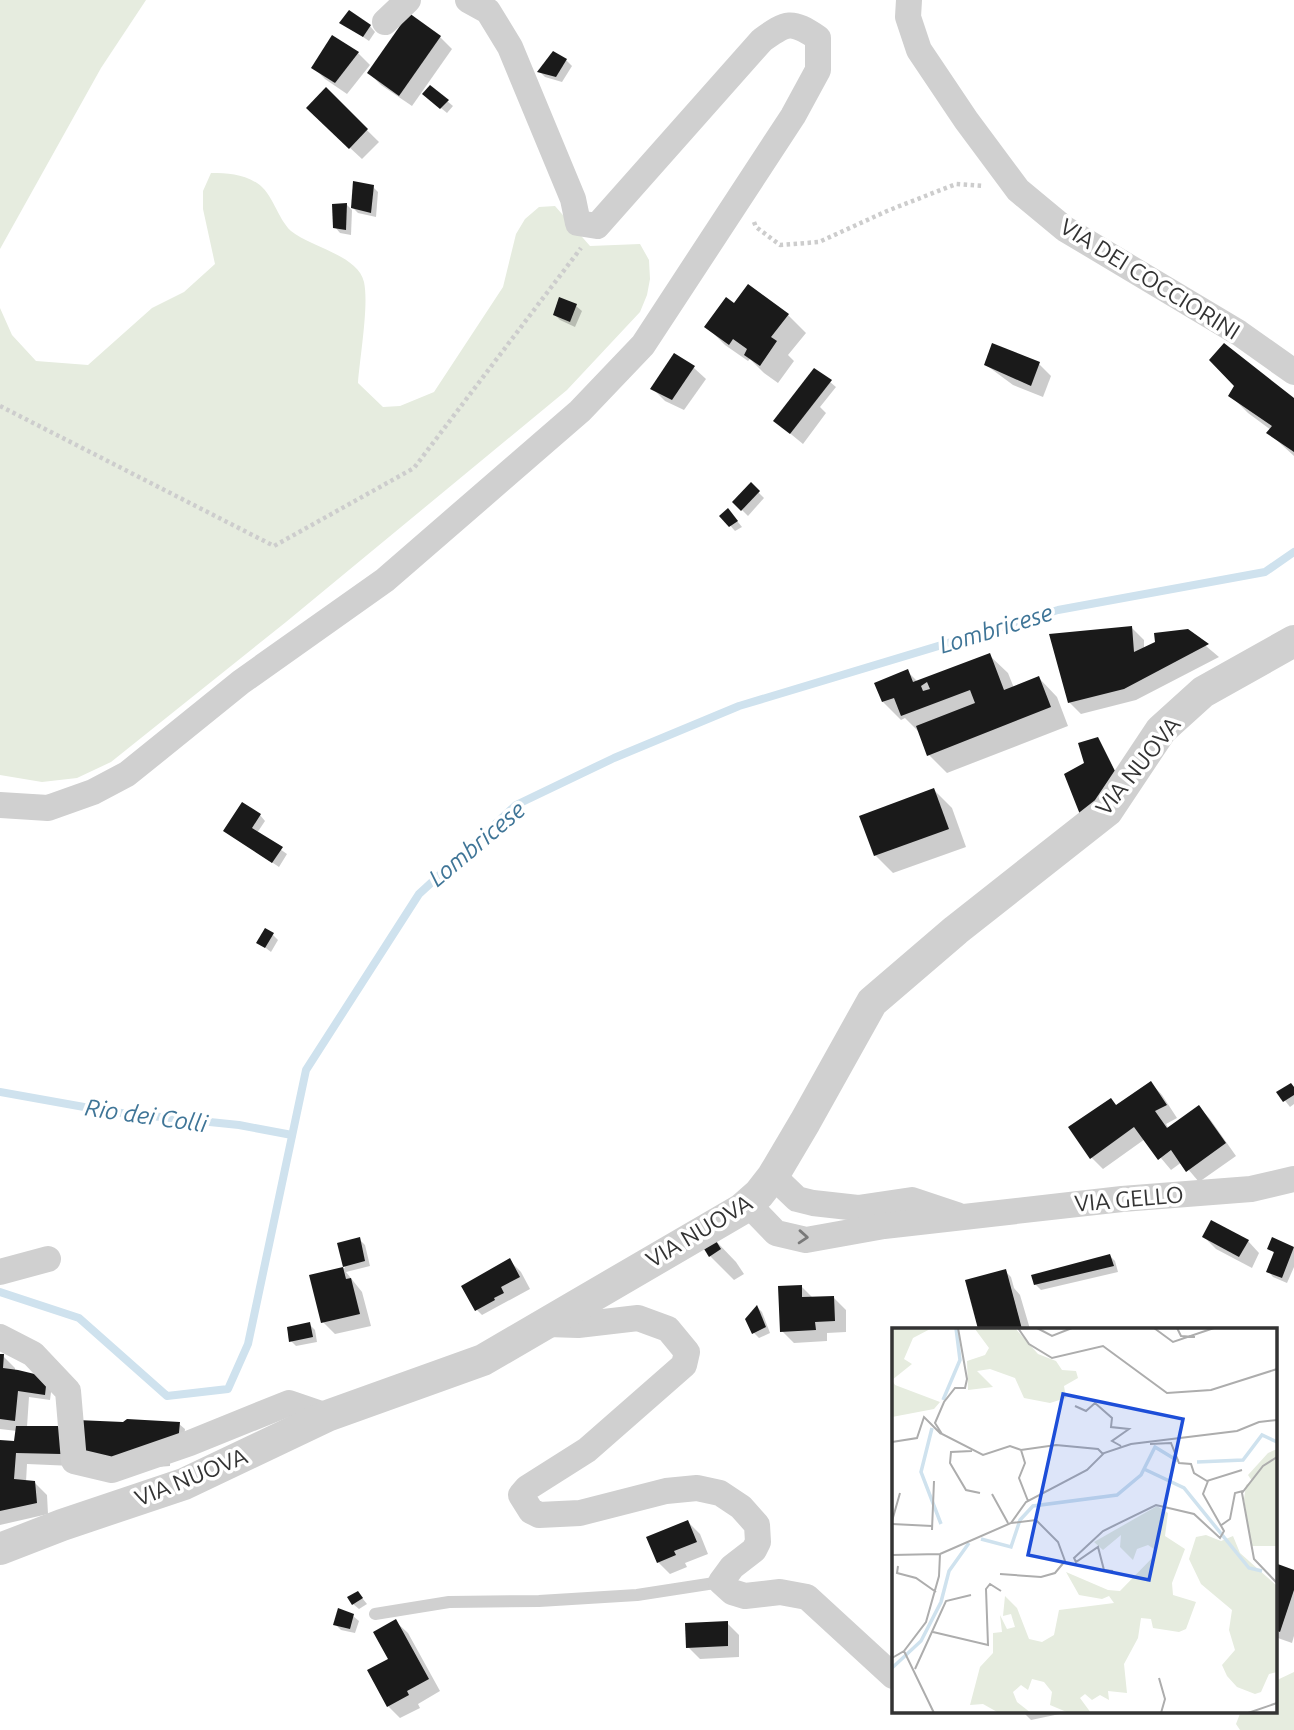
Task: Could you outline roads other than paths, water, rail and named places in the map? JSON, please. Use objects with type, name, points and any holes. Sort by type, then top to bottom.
[{"type":"street","points":[[385,23],[408,0]]},
{"type":"street","points":[[0,805],[48,808],[93,792],[127,774],[242,682],[385,580],[580,411],[643,345],[793,117],[818,70],[818,38],[801,27],[782,25],[762,40],[597,226],[578,223],[573,199],[509,47],[488,11],[468,0]]},
{"type":"street","name":"VIA DEI COCCIORINI","points":[[909,0],[908,17],[919,50],[1018,190],[1065,229],[1239,333],[1294,372]]},
{"type":"street","name":"VIA NUOVA","points":[[0,1549],[184,1484],[327,1416],[483,1360],[748,1204],[760,1194],[773,1176],[872,1002],[956,930],[1107,811],[1161,730],[1203,692],[1294,641]]},
{"type":"street","name":"VIA GELLO","points":[[773,1176],[797,1199],[813,1203],[858,1208],[912,1199],[943,1208],[964,1218]]},
{"type":"street","name":"VIA GELLO","points":[[748,1204],[776,1233],[806,1240],[848,1231],[1122,1199],[1251,1189],[1294,1179]]},
{"type":"street","points":[[0,1272],[48,1259]]},
{"type":"street","points":[[548,1324],[578,1325],[638,1318],[668,1329],[687,1352],[684,1365],[587,1450],[527,1488],[521,1495],[525,1503],[539,1515],[580,1513],[666,1491],[697,1488],[720,1493],[741,1507],[757,1525],[758,1542],[754,1550],[732,1567],[721,1582],[732,1592],[744,1597],[780,1592],[807,1597],[892,1675]]},
{"type":"street","points":[[0,1337],[33,1354],[68,1391],[74,1461],[112,1470],[190,1443],[289,1403],[327,1416]]},
{"type":"lane","points":[[375,1614],[449,1602],[539,1601],[637,1595],[721,1582]]},
{"type":"waterway","name":"Lombricese","points":[[0,1292],[79,1318],[167,1396],[228,1389],[248,1344],[306,1070],[419,894],[516,805],[614,758],[739,706],[1058,610],[1265,572],[1294,552]]},
{"type":"waterway","name":"Rio dei Colli","points":[[0,1092],[112,1112],[239,1125],[292,1135]]}]
